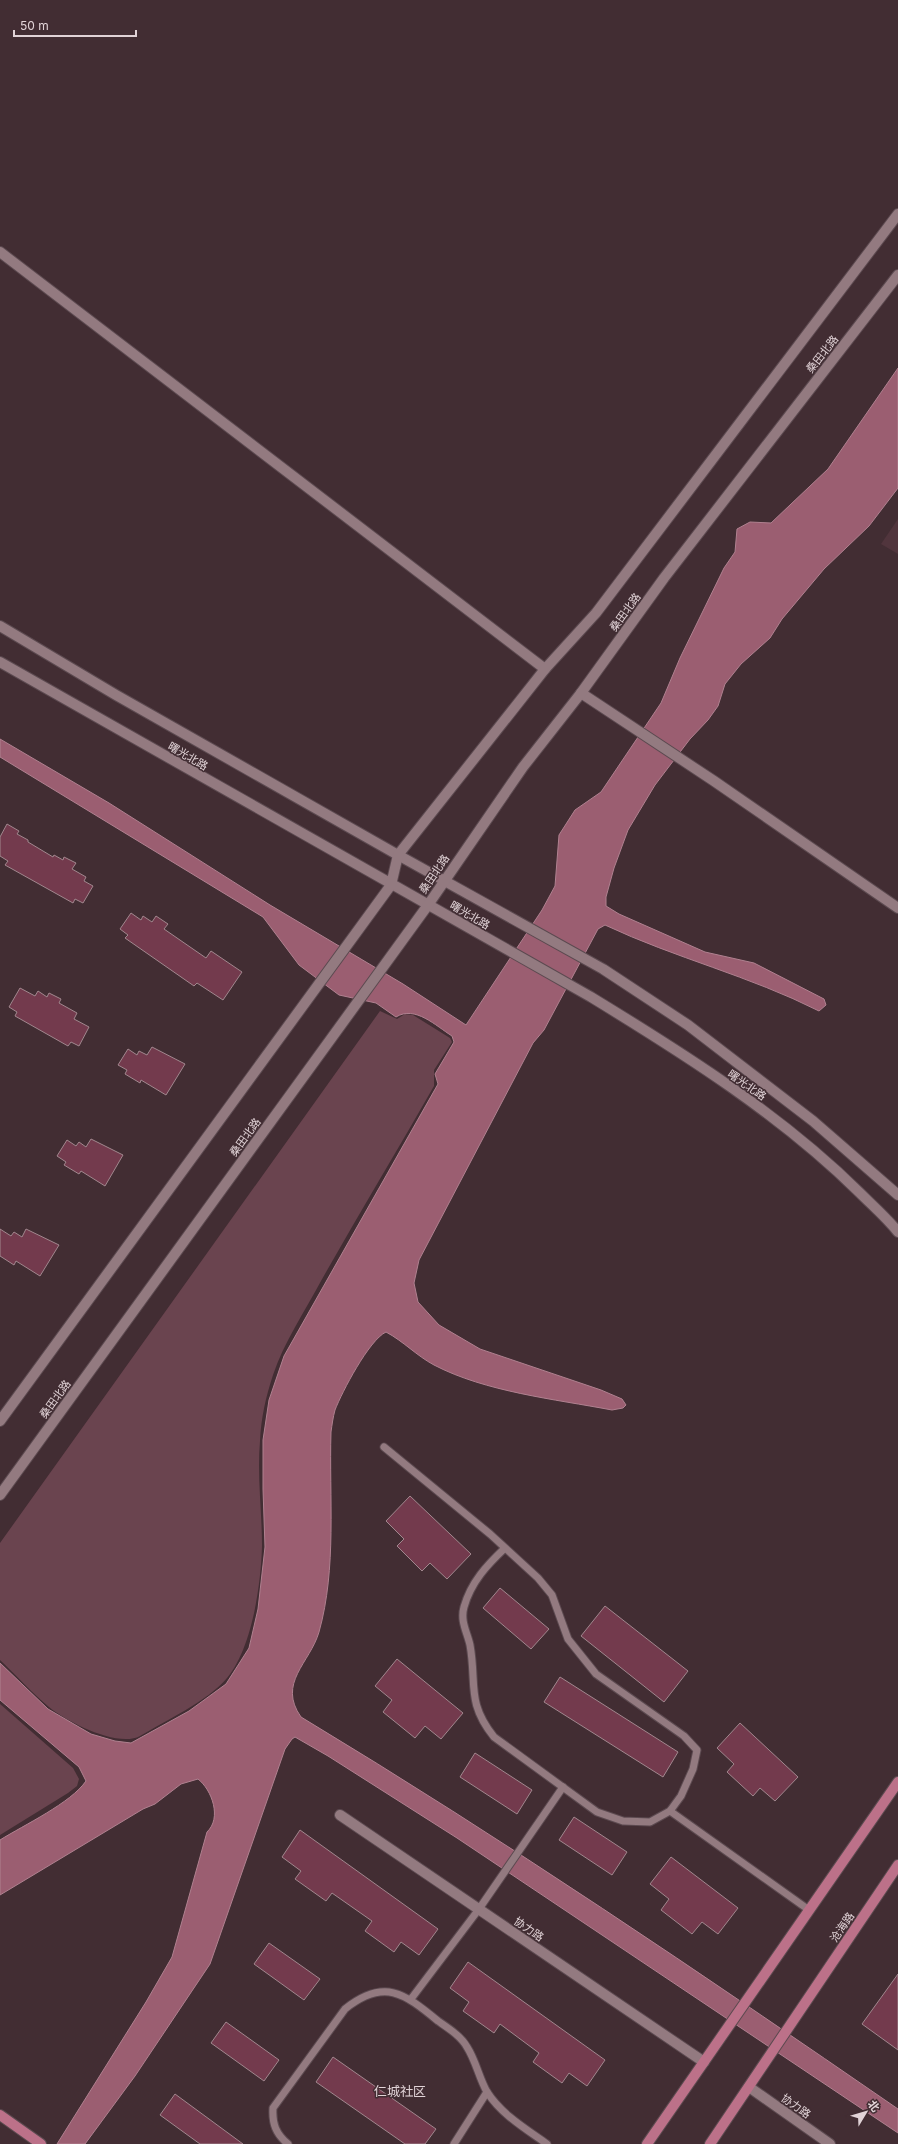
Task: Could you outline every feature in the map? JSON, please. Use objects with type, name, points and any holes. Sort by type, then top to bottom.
[{"type":"main road","name":"桑田北路","points":[[0,1421],[391,885],[398,855],[545,669],[596,613],[898,214]]},
{"type":"main road","points":[[0,252],[545,669]]},
{"type":"main road","name":"桑田北路","points":[[0,1495],[428,905],[523,768],[581,693],[664,578],[898,275]]},
{"type":"main road","name":"曙光北路","points":[[0,626],[123,699],[514,921],[603,969],[688,1025],[813,1121],[898,1195]]},
{"type":"main road","name":"曙光北路","points":[[0,662],[592,998],[652,1035],[758,1106],[830,1164],[898,1232]]},
{"type":"main road","points":[[581,693],[714,780],[898,908]]},
{"type":"main road","points":[[647,2144],[898,1782]]},
{"type":"main road","name":"协力路","points":[[340,1815],[704,2062]]},
{"type":"main road","name":"沧海路","points":[[710,2144],[898,1865]]},
{"type":"main road","name":"协力路","points":[[749,2087],[830,2144]]},
{"type":"main road","points":[[0,2115],[41,2144]]},
{"type":"lane","points":[[384,1447],[505,1548],[538,1578],[552,1595],[568,1639],[596,1674],[684,1736],[697,1750],[693,1769],[681,1796],[670,1811],[650,1822],[623,1821],[597,1812],[494,1737],[482,1722],[473,1698],[470,1645],[462,1617],[470,1589],[483,1570],[505,1548]]},
{"type":"lane","points":[[411,1999],[479,1909],[563,1787]]},
{"type":"lane","points":[[670,1811],[809,1910]]},
{"type":"lane","points":[[288,2144],[283,2140],[272,2122],[273,2108],[344,2009],[360,1997],[374,1992],[391,1992],[411,1999],[459,2037],[467,2046],[487,2092],[506,2114],[547,2144]]},
{"type":"lane","points":[[454,2144],[487,2092]]},
{"type":"shaded area","points":[[898,368],[898,488],[869,526],[824,569],[782,619],[770,638],[741,664],[725,684],[718,706],[708,720],[690,739],[655,785],[628,830],[614,868],[606,897],[606,906],[619,914],[705,952],[754,963],[824,999],[826,1005],[819,1011],[766,987],[631,937],[605,925],[598,929],[544,1030],[533,1043],[419,1260],[414,1283],[418,1302],[439,1325],[480,1349],[601,1390],[622,1399],[626,1405],[623,1408],[612,1410],[521,1394],[476,1382],[434,1365],[386,1332],[379,1337],[364,1355],[344,1391],[334,1413],[331,1432],[330,1558],[325,1608],[315,1643],[298,1673],[292,1694],[295,1705],[301,1717],[528,1859],[751,2008],[898,2109],[898,2133],[457,1838],[328,1756],[295,1737],[285,1749],[210,1964],[135,2076],[85,2144],[57,2144],[146,2002],[172,1957],[207,1832],[214,1819],[214,1812],[211,1797],[198,1779],[181,1784],[155,1804],[143,1809],[0,1895],[0,1840],[59,1805],[79,1789],[86,1781],[79,1767],[0,1700],[0,1663],[48,1709],[91,1734],[115,1741],[131,1743],[189,1711],[226,1684],[249,1648],[258,1609],[265,1547],[263,1440],[269,1400],[284,1356],[438,1084],[435,1074],[454,1042],[452,1036],[432,1022],[418,1015],[403,1014],[396,1017],[376,1003],[339,995],[299,965],[263,917],[0,757],[0,739],[109,803],[270,905],[403,984],[466,1025],[542,910],[555,886],[559,835],[575,810],[601,792],[661,703],[680,658],[724,568],[735,552],[737,529],[750,522],[771,523],[828,469]]},
{"type":"shaded area","points":[[898,519],[898,554],[881,544]]},
{"type":"shaded area","points":[[380,1011],[397,1019],[405,1014],[413,1015],[450,1038],[452,1042],[434,1070],[434,1086],[295,1327],[273,1375],[264,1407],[259,1454],[262,1546],[260,1579],[254,1615],[243,1650],[236,1665],[227,1678],[209,1695],[198,1703],[140,1736],[131,1739],[119,1739],[93,1732],[68,1720],[49,1707],[0,1660],[0,1543]]},
{"type":"shaded area","points":[[0,1704],[73,1768],[79,1779],[77,1786],[68,1793],[0,1835]]},
{"type":"building","points":[[7,824],[19,831],[17,834],[28,840],[28,842],[53,857],[54,855],[63,860],[64,857],[76,863],[72,869],[86,877],[84,881],[93,886],[83,903],[75,899],[73,903],[5,865],[8,861],[0,856],[0,837]]},
{"type":"building","points":[[131,913],[141,920],[143,916],[152,922],[156,916],[168,924],[164,929],[206,958],[211,951],[242,972],[223,1000],[197,983],[194,986],[125,938],[128,935],[120,929]]},
{"type":"building","points":[[20,988],[35,996],[38,991],[47,997],[49,993],[61,999],[59,1003],[77,1013],[74,1019],[89,1027],[79,1046],[71,1042],[68,1046],[15,1016],[17,1012],[9,1007]]},
{"type":"building","points":[[152,1047],[185,1064],[166,1095],[141,1080],[140,1083],[125,1074],[127,1070],[118,1065],[128,1049],[137,1055],[139,1051],[147,1055]]},
{"type":"building","points":[[91,1139],[123,1155],[105,1186],[81,1171],[79,1174],[64,1165],[66,1162],[57,1156],[67,1140],[76,1146],[79,1142],[86,1147]]},
{"type":"building","points":[[0,1229],[11,1236],[14,1232],[22,1237],[26,1229],[59,1245],[40,1276],[16,1261],[14,1265],[0,1256]]},
{"type":"building","points":[[410,1496],[471,1554],[447,1579],[430,1563],[422,1571],[397,1546],[404,1539],[386,1521]]},
{"type":"building","points":[[500,1588],[549,1629],[531,1649],[483,1608]]},
{"type":"building","points":[[605,1606],[688,1671],[664,1702],[581,1636]]},
{"type":"building","points":[[397,1659],[463,1713],[441,1739],[425,1726],[415,1738],[383,1712],[392,1700],[375,1686]]},
{"type":"building","points":[[560,1677],[678,1752],[663,1777],[544,1702]]},
{"type":"building","points":[[740,1723],[798,1777],[775,1801],[760,1788],[753,1796],[727,1772],[734,1764],[717,1748]]},
{"type":"building","points":[[475,1753],[532,1790],[517,1814],[460,1777]]},
{"type":"building","points":[[574,1817],[627,1852],[612,1875],[559,1840]]},
{"type":"building","points":[[300,1830],[438,1929],[419,1955],[401,1942],[394,1952],[365,1931],[372,1921],[332,1893],[326,1901],[295,1879],[301,1871],[282,1857]]},
{"type":"building","points":[[671,1857],[738,1908],[718,1934],[702,1922],[692,1934],[661,1910],[669,1899],[650,1884]]},
{"type":"building","points":[[269,1943],[320,1979],[304,2000],[254,1964]]},
{"type":"building","points":[[468,1962],[605,2060],[587,2086],[569,2073],[562,2083],[533,2062],[539,2053],[500,2024],[494,2033],[463,2011],[469,2002],[450,1988]]},
{"type":"building","points":[[898,1974],[898,2050],[862,2024]]},
{"type":"building","points":[[226,2022],[279,2060],[264,2081],[211,2043]]},
{"type":"building","points":[[333,2057],[436,2129],[425,2144],[405,2144],[316,2082]]},
{"type":"building","points":[[175,2094],[243,2144],[200,2144],[160,2115]]},
{"type":"district","name":"仁城社区","points":[[400,2091]]}]
